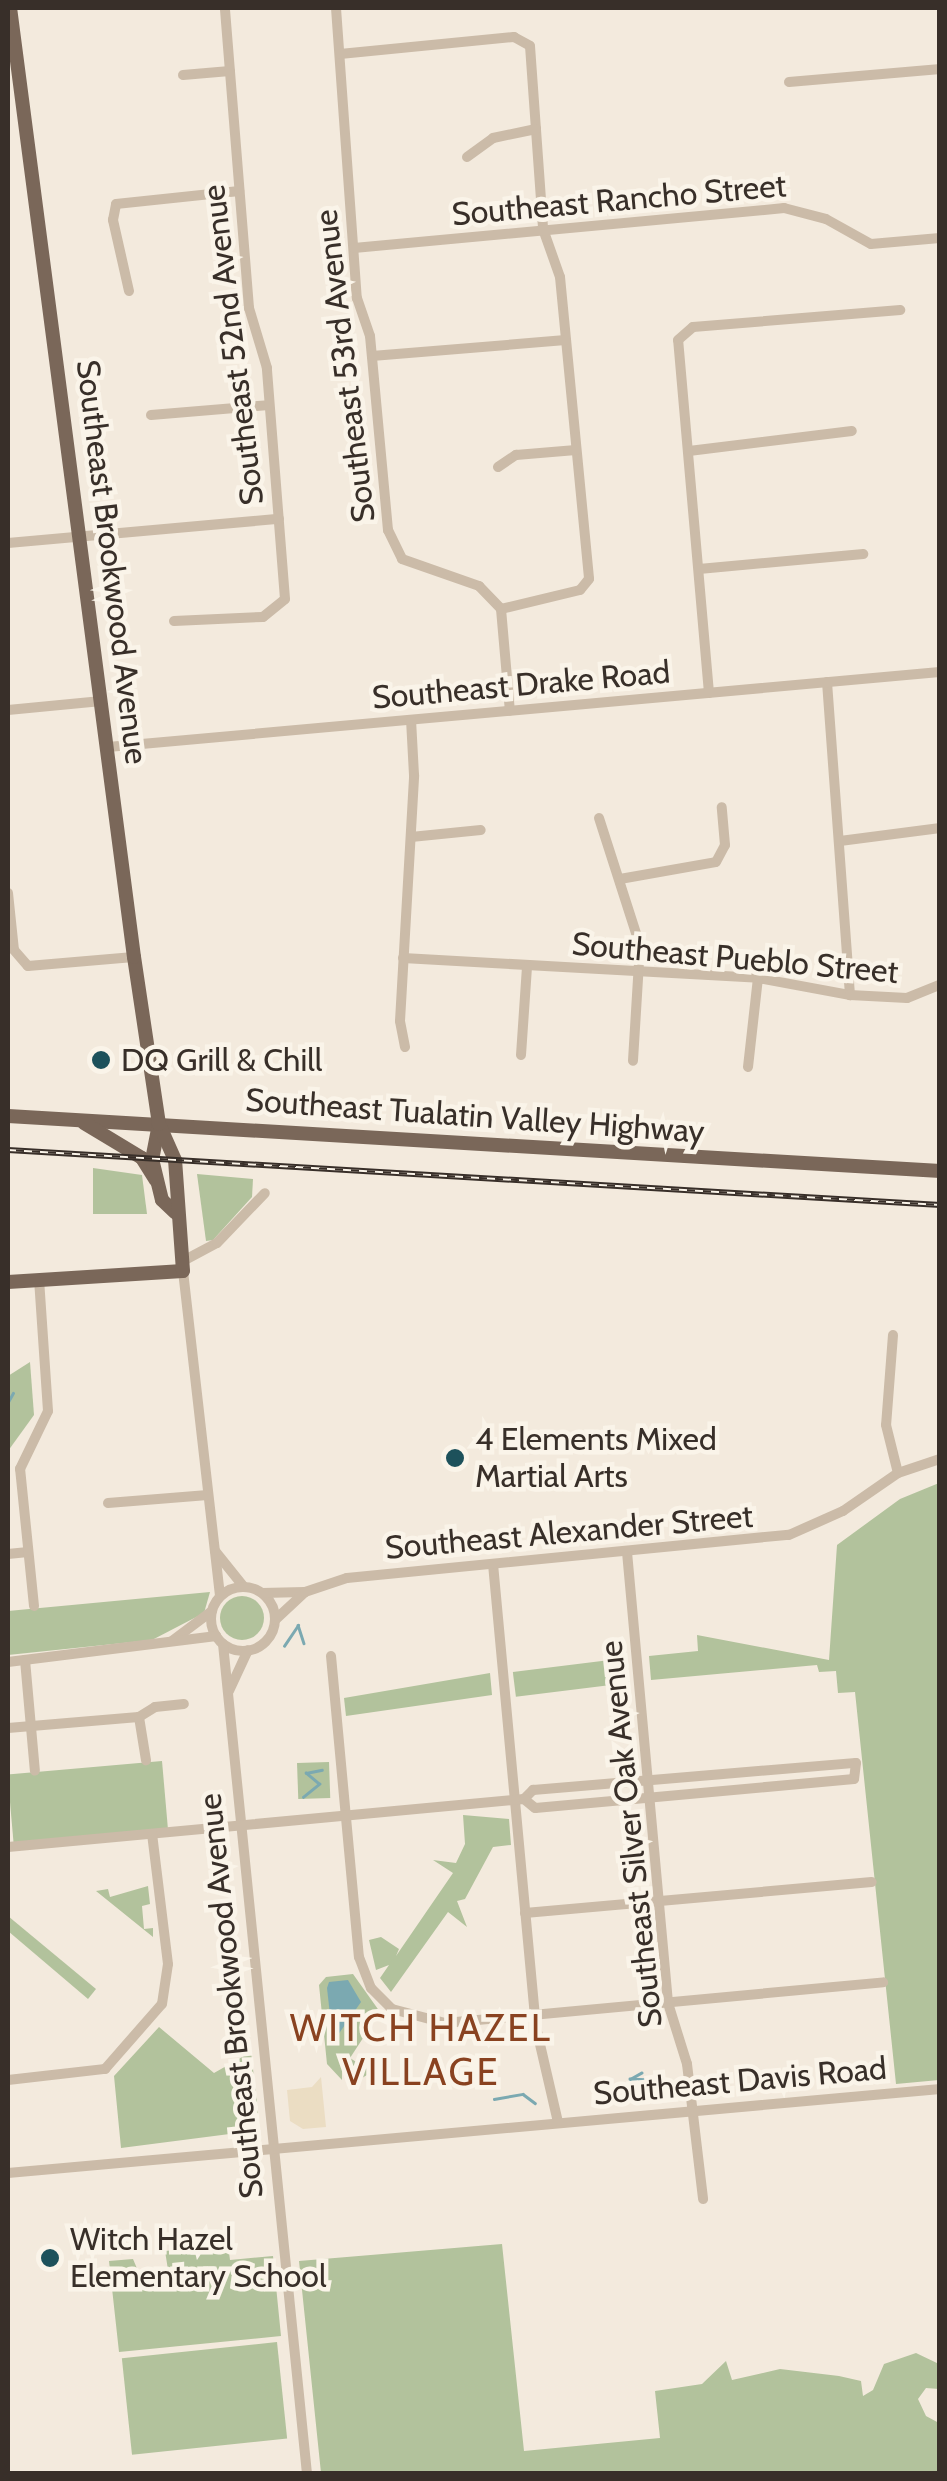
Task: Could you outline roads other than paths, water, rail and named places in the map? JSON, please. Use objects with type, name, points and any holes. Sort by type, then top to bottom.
[{"type":"main road","name":"Southeast Brookwood Avenue","points":[[10,8],[134,957],[160,1124],[173,1148],[175,1212],[183,1266]]},
{"type":"main road","name":"Southeast Tualatin Valley Highway","points":[[8,1116],[940,1172]]},
{"type":"main road","points":[[78,1120],[142,1158],[156,1180]]},
{"type":"main road","name":"Southeast Brookwood Avenue","points":[[160,1124],[151,1146],[156,1180],[162,1200],[175,1212]]},
{"type":"main road","points":[[8,1282],[183,1266]]},
{"type":"street","name":"Southeast 52nd Avenue","points":[[174,621],[264,618],[278,610],[286,592],[266,368],[248,308],[226,8]]},
{"type":"street","name":"Southeast 53rd Avenue","points":[[336,8],[357,298],[372,356],[392,545],[416,567],[480,586],[501,608]]},
{"type":"street","points":[[340,54],[524,39],[530,46],[543,229],[558,263],[587,586],[501,608],[510,711]]},
{"type":"street","points":[[789,82],[940,69]]},
{"type":"street","points":[[183,75],[230,71]]},
{"type":"street","points":[[467,157],[493,138],[536,129]]},
{"type":"street","points":[[129,291],[121,270],[116,204],[240,191]]},
{"type":"street","name":"Southeast Rancho Street","points":[[354,248],[784,208],[808,211],[871,244],[940,238]]},
{"type":"street","points":[[709,693],[678,340],[683,332],[900,310]]},
{"type":"street","points":[[372,356],[566,340]]},
{"type":"street","points":[[152,415],[269,404]]},
{"type":"street","points":[[689,451],[852,430]]},
{"type":"street","points":[[498,467],[516,456],[576,450]]},
{"type":"street","points":[[8,544],[279,520]]},
{"type":"street","points":[[699,569],[863,554]]},
{"type":"street","name":"Southeast Drake Road","points":[[108,747],[940,672]]},
{"type":"street","points":[[827,682],[850,996]]},
{"type":"street","points":[[8,710],[102,701]]},
{"type":"street","points":[[405,1047],[403,958],[411,837],[411,720]]},
{"type":"street","points":[[620,879],[716,862],[725,844],[722,807]]},
{"type":"street","points":[[598,818],[637,929],[634,1061]]},
{"type":"street","points":[[840,841],[940,828]]},
{"type":"street","points":[[411,837],[481,830]]},
{"type":"street","points":[[8,893],[14,950],[28,966],[134,957]]},
{"type":"street","name":"Southeast Pueblo Street","points":[[403,958],[758,978],[850,996],[907,998],[938,992]]},
{"type":"street","points":[[521,1055],[526,966]]},
{"type":"street","points":[[748,1067],[758,978]]},
{"type":"street","points":[[183,1266],[217,1243],[265,1193]]},
{"type":"street","name":"Southeast Brookwood Avenue","points":[[183,1266],[220,1596]]},
{"type":"street","points":[[34,1606],[22,1454],[48,1411],[39,1280]]},
{"type":"street","points":[[893,1335],[886,1424],[898,1473]]},
{"type":"street","name":"Southeast Alexander Street","points":[[262,1593],[306,1592],[347,1578],[789,1535],[844,1511],[898,1473],[940,1459]]},
{"type":"street","points":[[108,1502],[208,1495]]},
{"type":"street","points":[[215,1551],[244,1587],[262,1593],[274,1620],[268,1639],[248,1650],[228,1692]]},
{"type":"street","points":[[8,1554],[28,1552]]},
{"type":"street","name":"Southeast Silver Oak Avenue","points":[[628,1552],[668,2003],[695,2110],[703,2198]]},
{"type":"street","points":[[492,1564],[519,1800],[534,2015],[558,2122]]},
{"type":"street","points":[[171,1642],[212,1611],[220,1596],[244,1587]]},
{"type":"street","name":"Southeast Alexander Street","points":[[274,1620],[306,1592]]},
{"type":"street","points":[[212,1611],[220,1640]]},
{"type":"street","points":[[8,1662],[171,1642],[220,1640],[248,1650]]},
{"type":"street","name":"Southeast Brookwood Avenue","points":[[220,1640],[243,1826],[307,2474]]},
{"type":"street","points":[[331,1656],[359,1957],[379,1998],[431,2023],[883,1982]]},
{"type":"street","points":[[25,1660],[35,1771]]},
{"type":"street","points":[[8,1728],[140,1716],[155,1707],[184,1704]]},
{"type":"street","points":[[140,1716],[146,1760]]},
{"type":"street","points":[[8,1847],[519,1800],[533,1790],[856,1763],[854,1779],[535,1808],[519,1800]]},
{"type":"street","points":[[8,2080],[106,2069],[162,2004],[168,1964],[152,1834]]},
{"type":"street","points":[[525,1913],[872,1882]]},
{"type":"street","name":"Southeast Davis Road","points":[[8,2173],[940,2089]]},
{"type":"water","points":[[348,1980],[361,2002],[333,2042],[327,1988],[329,1982]]},
{"type":"waterway","points":[[8,1402],[13,1393]]},
{"type":"waterway","points":[[284,1646],[298,1625],[304,1643]]},
{"type":"waterway","points":[[303,1797],[319,1784],[306,1773],[322,1770]]},
{"type":"waterway","points":[[635,2092],[652,2088],[649,2080],[630,2079],[641,2073]]},
{"type":"waterway","points":[[494,2099],[523,2094],[535,2103]]},
{"type":"railway","points":[[8,1150],[940,1205]]},
{"type":"place","name":"DQ Grill & Chill","points":[[101,1060]]},
{"type":"place","name":"4 Elements Mixed Martial Arts","points":[[455,1458]]},
{"type":"place","name":"Witch Hazel Elementary School","points":[[50,2258]]},
{"type":"district","name":"WITCH HAZEL VILLAGE","points":[[421,2050]]}]
